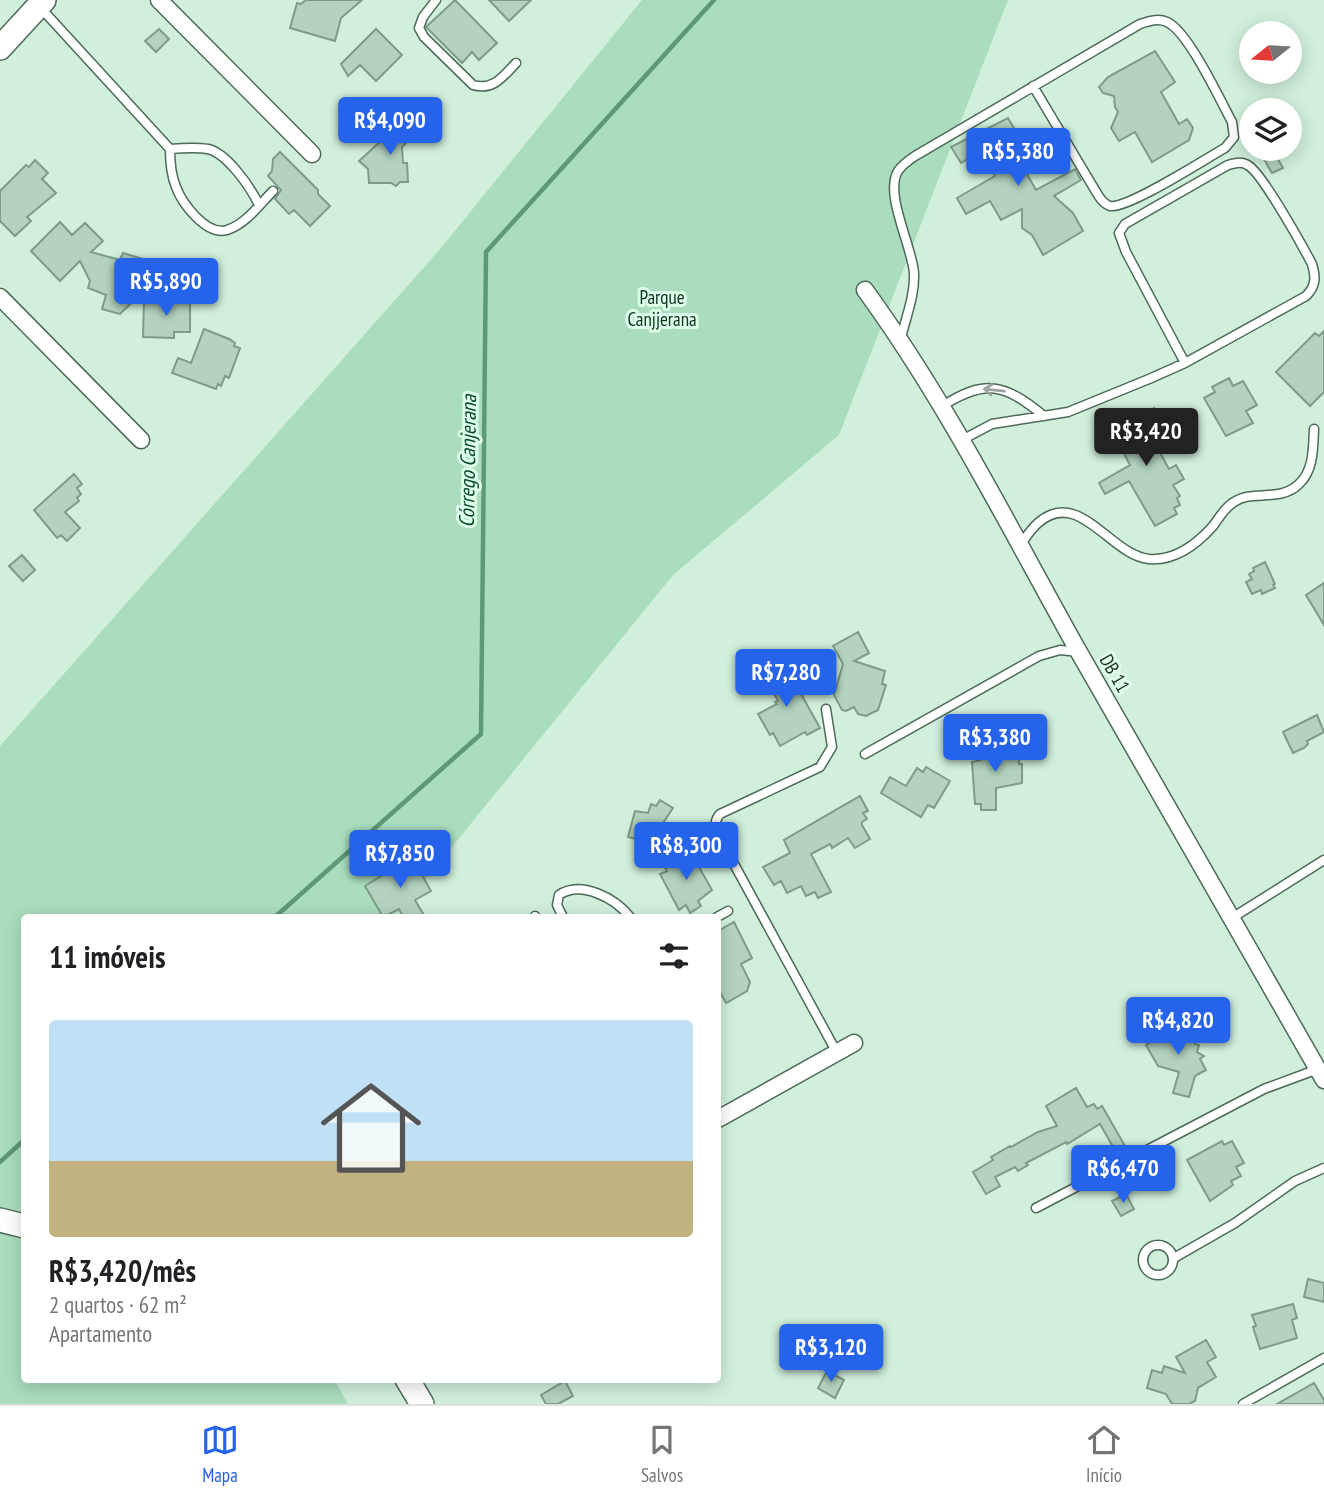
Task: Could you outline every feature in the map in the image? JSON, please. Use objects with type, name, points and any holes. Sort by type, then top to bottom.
[{"type":"street","points":[[159,0],[312,153]]},
{"type":"street","points":[[0,48],[41,3]]},
{"type":"street","name":"DB 11","points":[[865,290],[901,340],[1021,544],[1079,652],[1321,1074]]},
{"type":"street","points":[[0,297],[141,440]]},
{"type":"street","points":[[721,1117],[854,1043]]},
{"type":"street","points":[[0,1220],[21,1225]]},
{"type":"street","points":[[409,1383],[422,1404]]},
{"type":"lane","points":[[436,0],[423,17],[419,28],[424,37],[474,85],[483,88],[493,86],[516,63]]},
{"type":"lane","points":[[41,3],[170,149],[172,173],[179,193],[191,211],[206,225],[215,230],[230,229],[247,218],[273,191]]},
{"type":"lane","points":[[901,340],[914,276],[912,256],[894,192],[899,169],[915,156],[1033,86],[1140,24],[1159,20],[1170,23],[1182,36],[1232,122],[1234,137],[1225,148],[1142,195],[1126,203],[1109,206],[1098,195],[1033,86]]},
{"type":"lane","points":[[170,149],[211,149],[219,154],[246,183],[259,205]]},
{"type":"lane","points":[[960,441],[992,424],[1068,412],[1185,363],[1297,303],[1313,289],[1316,276],[1308,257],[1260,177],[1246,164],[1238,162],[1228,165],[1125,224],[1119,233],[1126,252],[1185,363]]},
{"type":"lane","points":[[940,407],[976,388],[994,389],[1010,392],[1044,416]]},
{"type":"lane","points":[[1021,544],[1038,523],[1054,514],[1069,513],[1081,516],[1127,551],[1149,559],[1174,555],[1193,546],[1233,502],[1243,497],[1285,493],[1297,486],[1306,476],[1311,461],[1314,429]]},
{"type":"lane","points":[[865,754],[1040,656],[1060,650],[1079,652]]},
{"type":"lane","points":[[826,709],[832,747],[820,767],[720,814],[715,826],[836,1051]]},
{"type":"lane","points":[[1232,918],[1324,860]]},
{"type":"lane","points":[[562,914],[557,905],[559,895],[569,890],[582,890],[612,901],[627,914]]},
{"type":"lane","points":[[721,915],[728,911]]},
{"type":"lane","points":[[1036,1208],[1264,1089],[1321,1074]]},
{"type":"lane","points":[[1174,1258],[1169,1248],[1159,1244],[1148,1248],[1143,1257],[1144,1268],[1153,1275],[1164,1275],[1172,1268],[1174,1258],[1235,1223],[1295,1181],[1324,1168]]},
{"type":"lane","points":[[1243,1404],[1324,1358]]},
{"type":"green space","name":"Parque Canjjerana","points":[[642,0],[1008,0],[839,435],[673,575],[397,914],[21,914],[21,1383],[336,1383],[348,1404],[0,1404],[0,746],[441,248]]},
{"type":"building","points":[[306,0],[362,0],[341,18],[335,41],[290,28],[297,3],[301,4]]},
{"type":"building","points":[[455,0],[497,43],[479,60],[472,52],[462,63],[426,27]]},
{"type":"building","points":[[489,0],[531,0],[509,21]]},
{"type":"building","points":[[159,29],[169,39],[156,52],[145,41]]},
{"type":"building","points":[[376,29],[402,55],[376,81],[360,65],[348,76],[341,64]]},
{"type":"building","points":[[1155,51],[1175,82],[1161,92],[1179,124],[1187,119],[1193,128],[1189,140],[1152,162],[1135,132],[1119,141],[1111,128],[1118,112],[1114,96],[1103,93],[1099,87],[1108,77]]},
{"type":"building","points":[[411,118],[421,128],[402,147],[403,163],[407,163],[408,182],[400,182],[396,186],[391,183],[369,183],[368,169],[359,161],[383,139],[386,143]]},
{"type":"building","points":[[1008,118],[1025,147],[1018,150],[1022,158],[1019,160],[1036,190],[1075,169],[1081,180],[1054,196],[1073,213],[1083,231],[1043,255],[1032,235],[1022,228],[1022,209],[1001,220],[990,201],[966,214],[957,198],[995,176],[981,151],[961,163],[951,147]]},
{"type":"building","points":[[280,152],[330,206],[310,226],[294,210],[289,214],[275,199],[281,190],[268,176],[272,171],[273,159]]},
{"type":"building","points":[[35,160],[48,173],[42,179],[56,193],[27,217],[31,221],[15,236],[0,221],[0,191],[26,165],[29,167]]},
{"type":"building","points":[[1265,161],[1279,161],[1283,168],[1272,173]]},
{"type":"building","points":[[60,222],[72,235],[85,223],[103,241],[91,252],[120,260],[123,253],[146,260],[144,269],[174,261],[151,278],[151,284],[120,314],[102,309],[106,295],[88,288],[90,281],[80,261],[60,281],[31,251]]},
{"type":"building","points":[[144,300],[190,302],[190,332],[174,332],[174,338],[143,337]]},
{"type":"building","points":[[204,329],[229,339],[235,343],[234,346],[240,348],[229,378],[225,376],[221,386],[218,384],[216,389],[172,373],[178,358],[191,363]]},
{"type":"building","points":[[1324,331],[1324,392],[1310,406],[1276,372],[1315,333],[1319,336]]},
{"type":"building","points":[[1229,378],[1233,386],[1243,381],[1257,405],[1246,411],[1253,423],[1226,436],[1204,398],[1215,392],[1212,387]]},
{"type":"building","points":[[1154,408],[1164,426],[1152,432],[1156,439],[1153,440],[1169,469],[1176,465],[1184,479],[1173,485],[1180,496],[1177,498],[1180,505],[1174,508],[1177,514],[1155,526],[1129,481],[1105,494],[1099,483],[1130,465],[1112,431]]},
{"type":"building","points":[[74,474],[82,484],[77,488],[81,494],[77,498],[79,501],[65,512],[80,528],[67,541],[61,535],[57,538],[34,510]]},
{"type":"building","points":[[22,555],[35,570],[23,581],[9,566]]},
{"type":"building","points":[[1265,562],[1275,588],[1262,594],[1261,590],[1252,594],[1246,582],[1252,579],[1249,574],[1254,571],[1253,568]]},
{"type":"building","points":[[1324,583],[1324,625],[1306,595]]},
{"type":"building","points":[[858,632],[869,653],[854,661],[885,671],[882,684],[886,685],[878,710],[866,716],[858,714],[854,707],[842,710],[834,695],[843,664],[833,646]]},
{"type":"building","points":[[780,662],[820,728],[807,735],[805,732],[780,746],[758,714],[777,704],[775,702],[778,701],[762,672]]},
{"type":"building","points":[[1317,715],[1324,732],[1293,753],[1283,732]]},
{"type":"building","points":[[981,745],[1011,745],[1011,751],[1019,759],[1019,764],[1022,764],[1022,783],[996,788],[996,810],[981,810],[981,804],[975,804],[972,762],[981,760]]},
{"type":"building","points":[[926,767],[950,781],[934,808],[928,805],[921,817],[881,793],[890,777],[906,786],[917,768],[923,772]]},
{"type":"building","points":[[860,796],[868,811],[863,813],[867,819],[862,825],[870,839],[855,848],[848,838],[832,848],[830,844],[811,854],[831,892],[818,898],[815,892],[806,896],[801,886],[787,893],[781,881],[774,885],[763,867],[790,853],[784,840]]},
{"type":"building","points":[[660,800],[673,808],[659,829],[660,836],[657,835],[655,844],[628,837],[635,811],[648,813],[651,804],[656,806]]},
{"type":"building","points":[[690,851],[712,890],[698,901],[701,906],[690,913],[686,905],[679,910],[660,874],[667,871],[664,866]]},
{"type":"building","points":[[412,857],[431,891],[415,900],[423,914],[402,914],[399,909],[389,914],[381,914],[365,886]]},
{"type":"building","points":[[734,922],[752,958],[741,964],[750,982],[747,991],[726,1003],[721,994],[721,929]]},
{"type":"building","points":[[1180,1023],[1187,1035],[1199,1045],[1197,1052],[1204,1056],[1200,1059],[1206,1070],[1195,1076],[1189,1097],[1173,1093],[1179,1072],[1158,1066],[1146,1045]]},
{"type":"building","points":[[1076,1088],[1087,1107],[1094,1104],[1097,1109],[1102,1106],[1125,1146],[1116,1152],[1100,1124],[1067,1144],[1066,1142],[1026,1163],[1028,1165],[1018,1171],[1015,1167],[995,1177],[1000,1186],[986,1194],[973,1172],[1010,1146],[1057,1126],[1046,1106]]},
{"type":"building","points":[[1222,1141],[1224,1145],[1232,1141],[1244,1163],[1236,1167],[1241,1176],[1231,1181],[1233,1185],[1210,1201],[1187,1160]]},
{"type":"building","points":[[1126,1194],[1134,1209],[1121,1216],[1112,1201]]},
{"type":"building","points":[[1308,1279],[1324,1283],[1324,1302],[1304,1297]]},
{"type":"building","points":[[1293,1304],[1297,1318],[1292,1320],[1297,1338],[1260,1349],[1252,1315]]},
{"type":"building","points":[[807,1326],[813,1336],[791,1350],[785,1340]]},
{"type":"building","points":[[1206,1340],[1216,1357],[1207,1362],[1216,1377],[1198,1388],[1195,1401],[1189,1404],[1172,1404],[1166,1394],[1147,1388],[1152,1370],[1162,1373],[1164,1366],[1185,1373],[1176,1357]]},
{"type":"building","points":[[827,1371],[844,1380],[835,1398],[818,1388]]},
{"type":"building","points":[[566,1383],[573,1396],[558,1404],[546,1404],[541,1395]]},
{"type":"building","points":[[1314,1383],[1324,1404],[1277,1404]]},
{"type":"waterway","name":"Córrego Canjerana","points":[[278,914],[481,734],[486,252],[714,0]]},
{"type":"waterway","name":"Córrego Canjerana","points":[[0,1162],[21,1143]]}]
